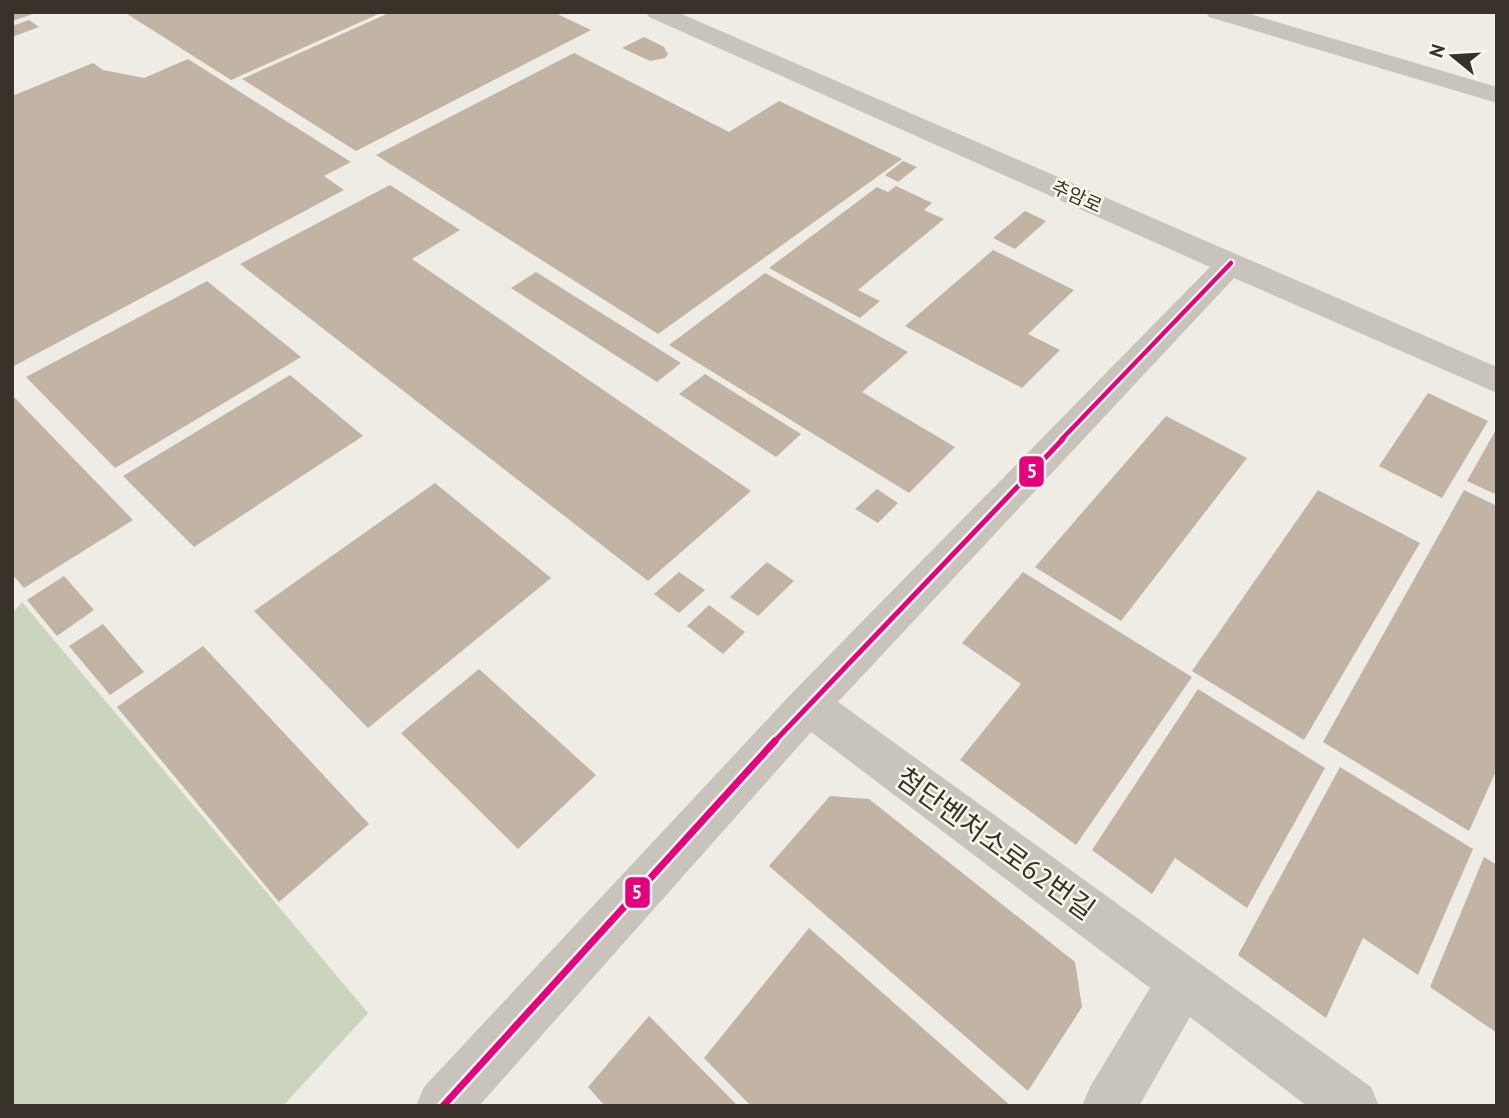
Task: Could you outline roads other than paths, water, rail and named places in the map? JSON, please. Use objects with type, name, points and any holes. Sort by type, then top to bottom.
[{"type":"street","name":"추암로","points":[[657,12],[1497,381]]},
{"type":"street","points":[[1217,12],[1497,94]]},
{"type":"street","points":[[443,1106],[808,705],[1231,263]]},
{"type":"street","name":"첨단벤처소로62번길","points":[[808,705],[1352,1106]]},
{"type":"street","points":[[1109,1106],[1183,981]]}]
